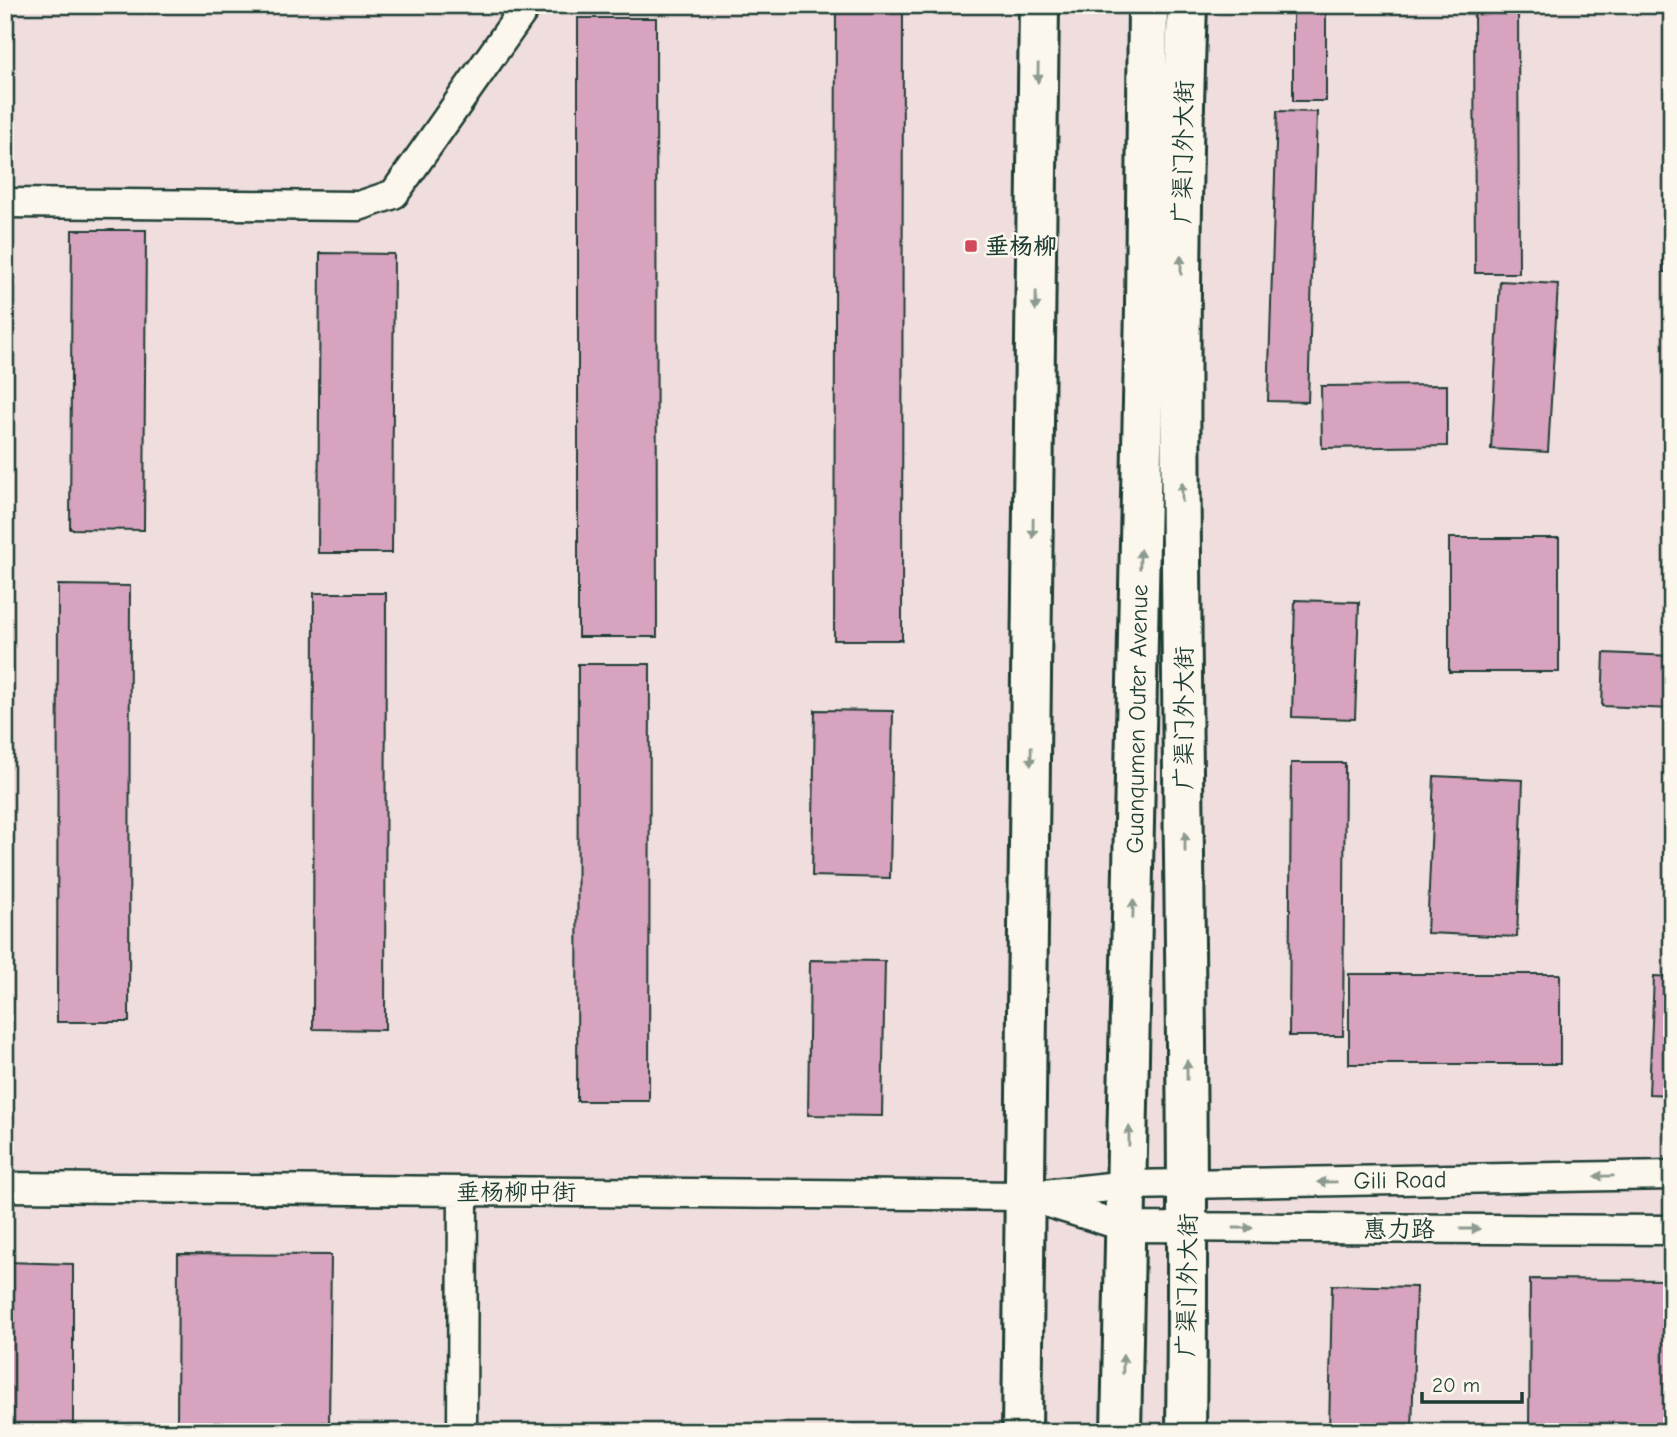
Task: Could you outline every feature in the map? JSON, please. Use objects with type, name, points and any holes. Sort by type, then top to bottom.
[{"type":"main road","points":[[1022,1432],[1039,5]]},
{"type":"main road","name":"Guanqumen Outer Avenue","points":[[1121,1432],[1145,307],[1147,5]]},
{"type":"main road","name":"广渠门外大街","points":[[1186,1432],[1189,1228],[1181,151],[1187,5]]},
{"type":"street","points":[[5,203],[359,206],[394,194],[527,5]]},
{"type":"street","name":"Gili Road","points":[[1026,1196],[1128,1185],[1672,1175]]},
{"type":"street","name":"垂杨柳中街","points":[[5,1188],[1026,1196]]},
{"type":"street","points":[[462,1432],[463,1191]]},
{"type":"street","name":"惠力路","points":[[1026,1196],[1126,1227],[1672,1230]]},
{"type":"building","points":[[836,5],[903,5],[902,640],[834,640]]},
{"type":"building","points":[[1293,5],[1326,5],[1326,101],[1293,101]]},
{"type":"building","points":[[1474,5],[1518,5],[1519,273],[1475,273]]},
{"type":"building","points":[[578,18],[656,18],[657,637],[578,637]]},
{"type":"building","points":[[1277,111],[1317,112],[1308,402],[1268,401]]},
{"type":"building","points":[[1672,133],[1672,272],[1663,272]]},
{"type":"building","points":[[72,230],[146,230],[144,530],[70,529]]},
{"type":"building","points":[[320,253],[394,254],[392,553],[318,553]]},
{"type":"building","points":[[1500,281],[1558,284],[1548,452],[1491,449]]},
{"type":"building","points":[[1447,385],[1447,446],[1322,448],[1321,386]]},
{"type":"building","points":[[1449,538],[1559,538],[1559,672],[1449,672]]},
{"type":"building","points":[[58,585],[130,586],[129,1022],[57,1022]]},
{"type":"building","points":[[314,593],[386,593],[385,1030],[313,1029]]},
{"type":"building","points":[[1295,600],[1359,602],[1355,719],[1292,717]]},
{"type":"building","points":[[1604,653],[1672,656],[1672,709],[1602,706]]},
{"type":"building","points":[[578,664],[650,664],[649,1101],[577,1101]]},
{"type":"building","points":[[815,710],[893,711],[890,878],[812,876]]},
{"type":"building","points":[[1291,763],[1345,763],[1343,1036],[1289,1036]]},
{"type":"building","points":[[1434,776],[1523,780],[1517,937],[1427,933]]},
{"type":"building","points":[[810,960],[885,961],[882,1116],[808,1115]]},
{"type":"building","points":[[1349,974],[1560,974],[1560,1064],[1349,1064]]},
{"type":"building","points":[[1654,976],[1672,977],[1672,1095],[1649,1094]]},
{"type":"building","points":[[178,1254],[331,1255],[329,1425],[177,1423]]},
{"type":"building","points":[[5,1262],[73,1264],[73,1432],[5,1432]]},
{"type":"building","points":[[1530,1279],[1672,1280],[1672,1432],[1529,1432]]},
{"type":"building","points":[[1332,1285],[1416,1287],[1412,1432],[1329,1432]]},
{"type":"place","name":"垂杨柳","points":[[971,246]]}]
